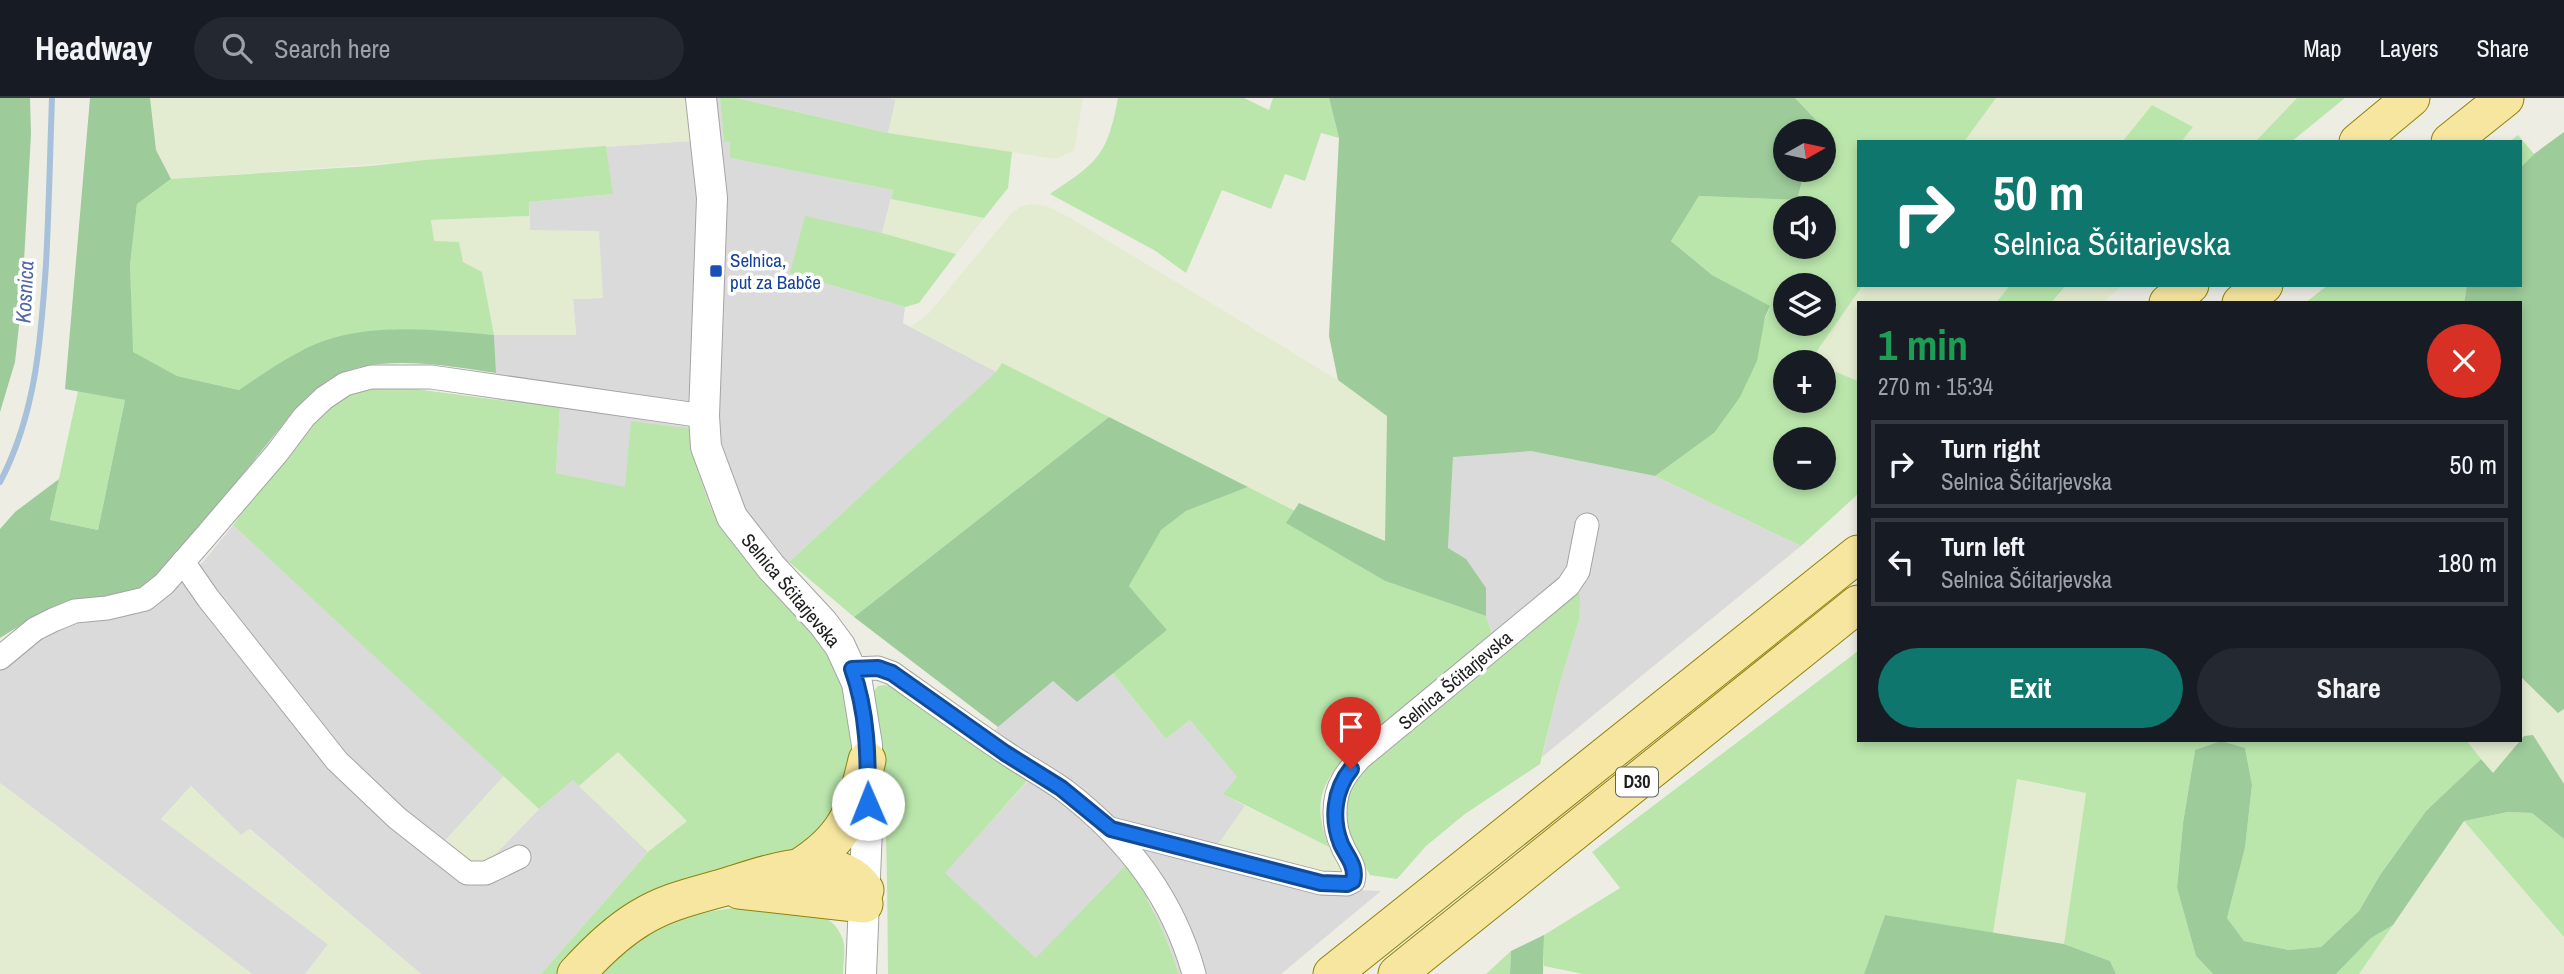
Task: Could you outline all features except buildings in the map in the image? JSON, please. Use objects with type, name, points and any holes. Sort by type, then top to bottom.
[{"type":"main road","points":[[2360,140],[2411,98]]},
{"type":"main road","points":[[2452,140],[2505,98]]},
{"type":"main road","points":[[2170,301],[2188,287]]},
{"type":"main road","points":[[2244,301],[2261,287]]},
{"type":"main road","name":"D30","points":[[1332,974],[1857,555]]},
{"type":"main road","name":"D30","points":[[1397,974],[1857,605]]},
{"type":"main road","points":[[797,869],[822,852],[837,837],[850,816],[860,791],[867,760]]},
{"type":"main road","points":[[576,974],[593,955],[640,918],[689,895],[750,878],[797,869],[835,869],[858,879],[864,897],[724,887]]},
{"type":"street","name":"Selnica Šćitarjevska","points":[[701,98],[712,198],[704,415],[706,447],[732,517],[764,559],[823,623],[840,646],[852,669],[878,668],[892,673],[1005,753],[1061,788],[1111,829],[1135,855],[1163,900],[1194,974]]},
{"type":"street","points":[[0,658],[35,629],[52,620],[75,611],[107,608],[145,599],[164,584],[277,453],[304,417],[324,397],[345,384],[371,377],[431,377],[704,415]]},
{"type":"street","name":"Selnica Šćitarjevska","points":[[1111,829],[1321,883],[1347,884],[1353,881],[1354,868],[1342,845],[1336,824],[1335,800],[1342,781],[1360,758],[1568,586],[1578,571],[1587,525]]},
{"type":"street","points":[[183,562],[208,598],[337,761],[397,818],[467,873],[486,873],[519,857]]},
{"type":"street","points":[[852,669],[865,721],[867,760],[861,974]]},
{"type":"shaded area","points":[[687,98],[720,98],[724,141],[730,141],[731,158],[893,190],[882,233],[851,227],[790,273],[905,307],[903,323],[997,372],[767,582],[724,531],[709,504],[700,476],[693,429],[626,488],[556,473],[560,408],[497,400],[494,335],[576,335],[573,299],[603,298],[530,230],[529,202],[612,194],[606,146],[691,141]]},
{"type":"shaded area","points":[[737,98],[890,98],[896,99],[888,133]]},
{"type":"shaded area","points":[[1531,451],[1655,476],[1801,546],[1542,757],[1579,620],[1577,591],[1492,634],[1486,616],[1486,588],[1448,548],[1453,456]]},
{"type":"shaded area","points":[[233,525],[505,775],[442,844],[483,867],[539,809],[573,780],[648,852],[541,974],[421,974],[250,829],[242,836],[191,786],[161,819],[329,945],[305,974],[252,974],[0,783],[0,667],[43,631],[182,580],[203,562]]},
{"type":"shaded area","points":[[1112,672],[1166,739],[1190,720],[1237,777],[1224,794],[1245,806],[1219,844],[1337,876],[1334,889],[1381,891],[1281,974],[1179,974],[1148,898],[1036,958],[944,873],[1028,781],[979,747],[998,727],[1053,681],[1077,702]]},
{"type":"green space","points":[[0,98],[30,98],[31,134],[22,298],[15,362],[0,412]]},
{"type":"green space","points":[[90,98],[150,98],[156,150],[171,179],[137,204],[130,265],[133,352],[177,376],[239,390],[303,350],[349,334],[397,329],[446,331],[494,335],[496,373],[434,365],[389,363],[348,371],[330,379],[297,407],[160,577],[132,594],[69,604],[40,613],[0,638],[0,529],[15,512],[59,479],[50,520],[98,530],[125,400],[65,389]]},
{"type":"green space","points":[[150,98],[687,98],[691,141],[171,179],[156,150]]},
{"type":"green space","points":[[720,98],[737,98],[888,133],[1012,152],[1008,188],[984,218],[891,199],[893,190],[730,158],[730,141],[724,142]]},
{"type":"green space","points":[[890,98],[1083,98],[1074,151],[1055,159],[888,133],[896,100]]},
{"type":"green space","points":[[1118,98],[1244,98],[1269,110],[1273,98],[1329,98],[1339,138],[1321,133],[1305,181],[1285,174],[1271,209],[1222,190],[1186,273],[1154,250],[1050,194],[1079,174],[1098,156],[1109,133]]},
{"type":"green space","points":[[1329,98],[1795,98],[1815,119],[1773,119],[1773,182],[1802,182],[1798,196],[1773,196],[1773,199],[1699,196],[1671,241],[1712,275],[1770,306],[1765,317],[1757,361],[1740,397],[1714,433],[1655,476],[1531,451],[1453,457],[1448,548],[1466,559],[1486,588],[1486,616],[1385,581],[1286,523],[1299,503],[1385,541],[1387,416],[1338,380],[1329,336],[1339,138]]},
{"type":"green space","points":[[1795,98],[1996,98],[1965,140],[1857,140],[1857,287],[1862,287],[1836,324],[1836,273],[1773,273],[1773,336],[1827,336],[1818,350],[1773,350],[1773,413],[1836,413],[1836,372],[1857,381],[1857,495],[1801,546],[1655,476],[1714,433],[1770,307],[1712,275],[1671,241],[1699,196],[1773,199],[1773,259],[1836,259],[1836,196],[1798,196],[1802,182],[1836,182],[1836,119],[1815,119]]},
{"type":"green space","points":[[1996,98],[2297,98],[2257,140],[2183,140],[2193,127],[2152,105],[2124,140],[1965,140]]},
{"type":"green space","points":[[2297,98],[2345,98],[2293,140],[2257,140]]},
{"type":"green space","points":[[2152,105],[2193,127],[2183,140],[2124,140]]},
{"type":"green space","points":[[2564,132],[2564,709],[2558,713],[2522,678],[2522,301],[2464,301],[2467,287],[2522,287],[2522,166]]},
{"type":"green space","points":[[2518,135],[2534,154],[2522,166],[2522,140],[2512,140]]},
{"type":"green space","points":[[606,146],[613,194],[529,202],[529,216],[431,220],[434,241],[459,242],[463,262],[482,272],[494,335],[394,329],[259,377],[239,390],[177,376],[132,352],[130,265],[137,204],[171,179]]},
{"type":"green space","points":[[891,199],[984,218],[956,254],[882,233]]},
{"type":"green space","points":[[1021,206],[1047,206],[1067,216],[1338,380],[1387,416],[1385,541],[1300,503],[1295,511],[1002,364],[997,372],[910,327],[929,313],[1010,215]]},
{"type":"green space","points":[[529,216],[530,230],[599,231],[603,298],[573,299],[576,335],[494,335],[482,272],[433,241],[431,220]]},
{"type":"green space","points":[[805,216],[882,233],[956,254],[919,303],[905,307],[790,273]]},
{"type":"green space","points":[[1862,287],[2008,287],[1998,301],[1857,301],[1857,381],[1836,373],[1836,350],[1818,350],[1827,336],[1836,336],[1836,324]]},
{"type":"green space","points":[[2008,287],[2064,287],[2053,301],[1998,301]]},
{"type":"green space","points":[[2064,287],[2120,287],[2104,301],[2053,301]]},
{"type":"green space","points":[[2325,287],[2467,287],[2464,301],[2308,301]]},
{"type":"green space","points":[[1002,363],[1109,417],[854,617],[789,562],[996,372]]},
{"type":"green space","points":[[400,387],[560,408],[556,473],[625,487],[631,421],[693,429],[700,476],[709,504],[724,531],[824,643],[843,679],[852,719],[852,773],[821,840],[563,974],[541,974],[648,852],[687,821],[618,752],[579,786],[573,780],[539,809],[233,525],[286,454],[332,405],[359,390]]},
{"type":"green space","points":[[78,391],[125,400],[98,530],[50,520]]},
{"type":"green space","points":[[1109,417],[1248,487],[1186,511],[1161,530],[1129,586],[1167,630],[1077,702],[1053,681],[998,727],[854,617]]},
{"type":"green space","points":[[1248,487],[1295,511],[1287,523],[1385,581],[1486,616],[1492,634],[1335,769],[1324,789],[1320,807],[1322,826],[1329,847],[1223,794],[1237,777],[1190,720],[1166,739],[1112,672],[1167,630],[1129,586],[1160,530],[1186,511]]},
{"type":"green space","points":[[1578,590],[1579,620],[1540,764],[1465,814],[1426,846],[1397,879],[1370,875],[1348,837],[1344,802],[1355,776]]},
{"type":"green space","points":[[1857,652],[1857,742],[2468,742],[2481,759],[2426,811],[2380,875],[2359,911],[2321,947],[2289,950],[2244,941],[2227,918],[2245,848],[2252,785],[2245,748],[2195,750],[2183,823],[2177,888],[2196,956],[2213,974],[2116,974],[2110,961],[2064,944],[2086,793],[2017,779],[1993,933],[1885,915],[1864,974],[1583,974],[1544,966],[1544,935],[1620,888],[1592,852]]},
{"type":"green space","points":[[2522,678],[2558,712],[2564,709],[2564,784],[2524,736],[2522,738]]},
{"type":"green space","points":[[878,686],[893,687],[1028,780],[945,873],[1036,958],[1127,864],[1156,917],[1179,974],[888,974],[884,797],[873,692]]},
{"type":"green space","points":[[2533,735],[2564,784],[2564,839],[2532,813],[2508,812],[2464,821],[2393,925],[2371,938],[2336,974],[2213,974],[2196,956],[2177,888],[2183,823],[2195,750],[2218,742],[2245,748],[2252,785],[2245,848],[2227,918],[2244,941],[2289,950],[2321,947],[2359,911],[2380,875],[2426,811],[2481,759],[2493,773],[2519,742],[2522,742],[2524,736]]},
{"type":"green space","points":[[2468,742],[2518,742],[2493,774]]},
{"type":"green space","points":[[618,751],[687,821],[648,852],[579,786]]},
{"type":"green space","points":[[505,775],[539,809],[483,867],[470,865],[441,845]]},
{"type":"green space","points":[[2016,779],[2086,793],[2064,944],[1993,933]]},
{"type":"green space","points":[[0,783],[65,833],[252,974],[0,974]]},
{"type":"green space","points":[[191,786],[241,835],[249,829],[421,974],[305,974],[328,944],[161,819]]},
{"type":"green space","points":[[1245,806],[1329,847],[1340,868],[1337,876],[1218,844]]},
{"type":"green space","points":[[2508,812],[2532,813],[2564,839],[2564,937],[2464,821]]},
{"type":"green space","points":[[2464,821],[2564,937],[2564,974],[2359,974]]},
{"type":"green space","points":[[755,905],[804,910],[826,918],[843,939],[843,974],[597,974],[635,943],[669,924],[707,912]]},
{"type":"green space","points":[[1885,915],[2064,944],[2110,961],[2116,974],[1864,974]]},
{"type":"green space","points":[[2393,925],[2359,974],[2336,974],[2371,938]]},
{"type":"green space","points":[[1544,935],[1543,974],[1510,974],[1511,951]]},
{"type":"green space","points":[[1511,951],[1510,974],[1486,974]]},
{"type":"waterway","name":"Kosnica","points":[[0,482],[22,430],[39,348],[46,264],[52,98]]},
{"type":"place","name":"Selnica, put za Babče","points":[[716,271]]},
{"type":"route","points":[[868,804],[865,721],[852,669],[864,667],[892,673],[1005,753],[1061,788],[1111,829],[1198,849],[1321,883],[1347,884],[1353,881],[1355,874],[1336,824],[1335,800],[1342,781],[1351,769]]}]
